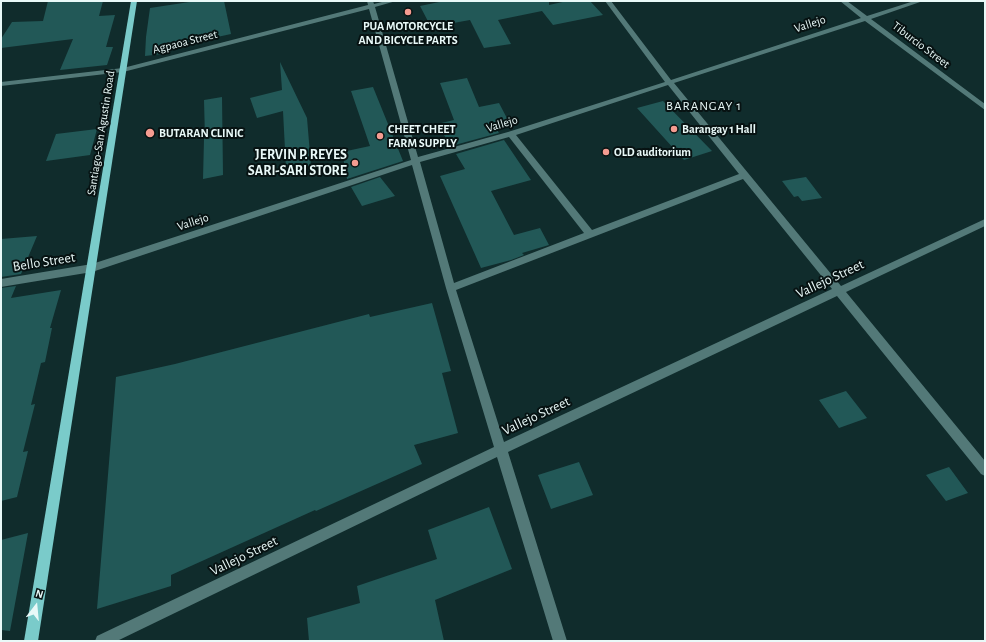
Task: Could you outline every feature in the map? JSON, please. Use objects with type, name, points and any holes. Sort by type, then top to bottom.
[{"type":"main road","name":"Santiago-San Agustin Road","points":[[31,641],[134,1]]},
{"type":"street","name":"Agpaoa Street","points":[[1,84],[123,70],[371,4],[394,1]]},
{"type":"street","points":[[608,1],[669,82],[985,470]]},
{"type":"street","name":"Tiburcio Street","points":[[843,1],[985,108]]},
{"type":"street","name":"Vallejo","points":[[92,268],[415,161],[510,134],[920,1]]},
{"type":"street","points":[[371,4],[451,288],[560,641]]},
{"type":"street","points":[[510,134],[590,234]]},
{"type":"street","points":[[451,288],[745,175]]},
{"type":"street","name":"Vallejo Street","points":[[102,641],[500,450],[985,222]]},
{"type":"street","name":"Bello Street","points":[[1,283],[92,268]]},
{"type":"building","points":[[48,1],[103,1],[99,16],[115,15],[106,47],[113,47],[107,65],[60,70],[73,39],[1,48],[1,39],[12,22],[43,21]]},
{"type":"building","points":[[196,1],[224,1],[231,34],[199,41],[199,43],[171,47],[170,53],[145,56],[150,8]]},
{"type":"building","points":[[444,1],[549,1],[549,5],[567,1],[590,1],[603,15],[553,25],[542,11],[498,20],[511,44],[484,48],[470,20],[431,27],[420,6]]},
{"type":"building","points":[[280,62],[307,118],[311,166],[286,169],[283,111],[257,118],[250,98],[282,90]]},
{"type":"building","points":[[467,78],[479,107],[499,103],[510,124],[495,127],[499,133],[451,146],[437,124],[454,120],[440,83]]},
{"type":"building","name":"CHEET CHEET FARM SUPPLY","points":[[373,87],[403,161],[347,179],[342,152],[370,146],[351,91]]},
{"type":"building","points":[[222,97],[223,175],[203,179],[205,138],[204,100]]},
{"type":"building","name":"Barangay 1 Hall","points":[[663,101],[712,151],[684,160],[637,108]]},
{"type":"building","points":[[97,129],[90,155],[46,161],[56,134]]},
{"type":"building","points":[[504,140],[531,180],[491,191],[514,235],[540,228],[549,245],[522,253],[524,255],[511,260],[481,268],[440,176],[465,169],[456,154]]},
{"type":"building","points":[[380,177],[395,196],[362,206],[351,187]]},
{"type":"building","points":[[806,177],[822,198],[802,201],[798,196],[794,197],[782,181]]},
{"type":"building","points":[[37,236],[21,274],[1,277],[1,239]]},
{"type":"building","points":[[16,286],[11,298],[61,290],[50,328],[52,328],[45,362],[41,363],[31,405],[35,404],[23,452],[28,451],[17,497],[1,501],[1,288]]},
{"type":"building","points":[[432,303],[451,371],[442,373],[458,433],[414,445],[422,464],[316,511],[315,510],[171,575],[171,586],[97,609],[116,377],[175,364],[369,314],[370,317]]},
{"type":"building","points":[[846,391],[867,418],[839,428],[819,400]]},
{"type":"building","points":[[579,462],[593,495],[551,509],[538,475]]},
{"type":"building","points":[[949,467],[968,493],[946,501],[926,475]]},
{"type":"building","points":[[489,507],[512,569],[435,600],[444,641],[309,641],[307,618],[360,603],[357,586],[437,559],[428,530]]},
{"type":"building","points":[[28,533],[10,631],[1,630],[1,540]]},
{"type":"place","name":"PUA MOTORCYCLE AND BICYCLE PARTS","points":[[408,12]]},
{"type":"place","name":"Barangay 1 Hall","points":[[674,129]]},
{"type":"place","name":"BUTARAN CLINIC","points":[[150,133]]},
{"type":"place","name":"CHEET CHEET FARM SUPPLY","points":[[380,136]]},
{"type":"place","name":"OLD auditorium","points":[[606,152]]},
{"type":"place","name":"JERVIN P. REYES SARI-SARI STORE","points":[[355,163]]},
{"type":"district","name":"BARANGAY 1","points":[[704,106]]}]
